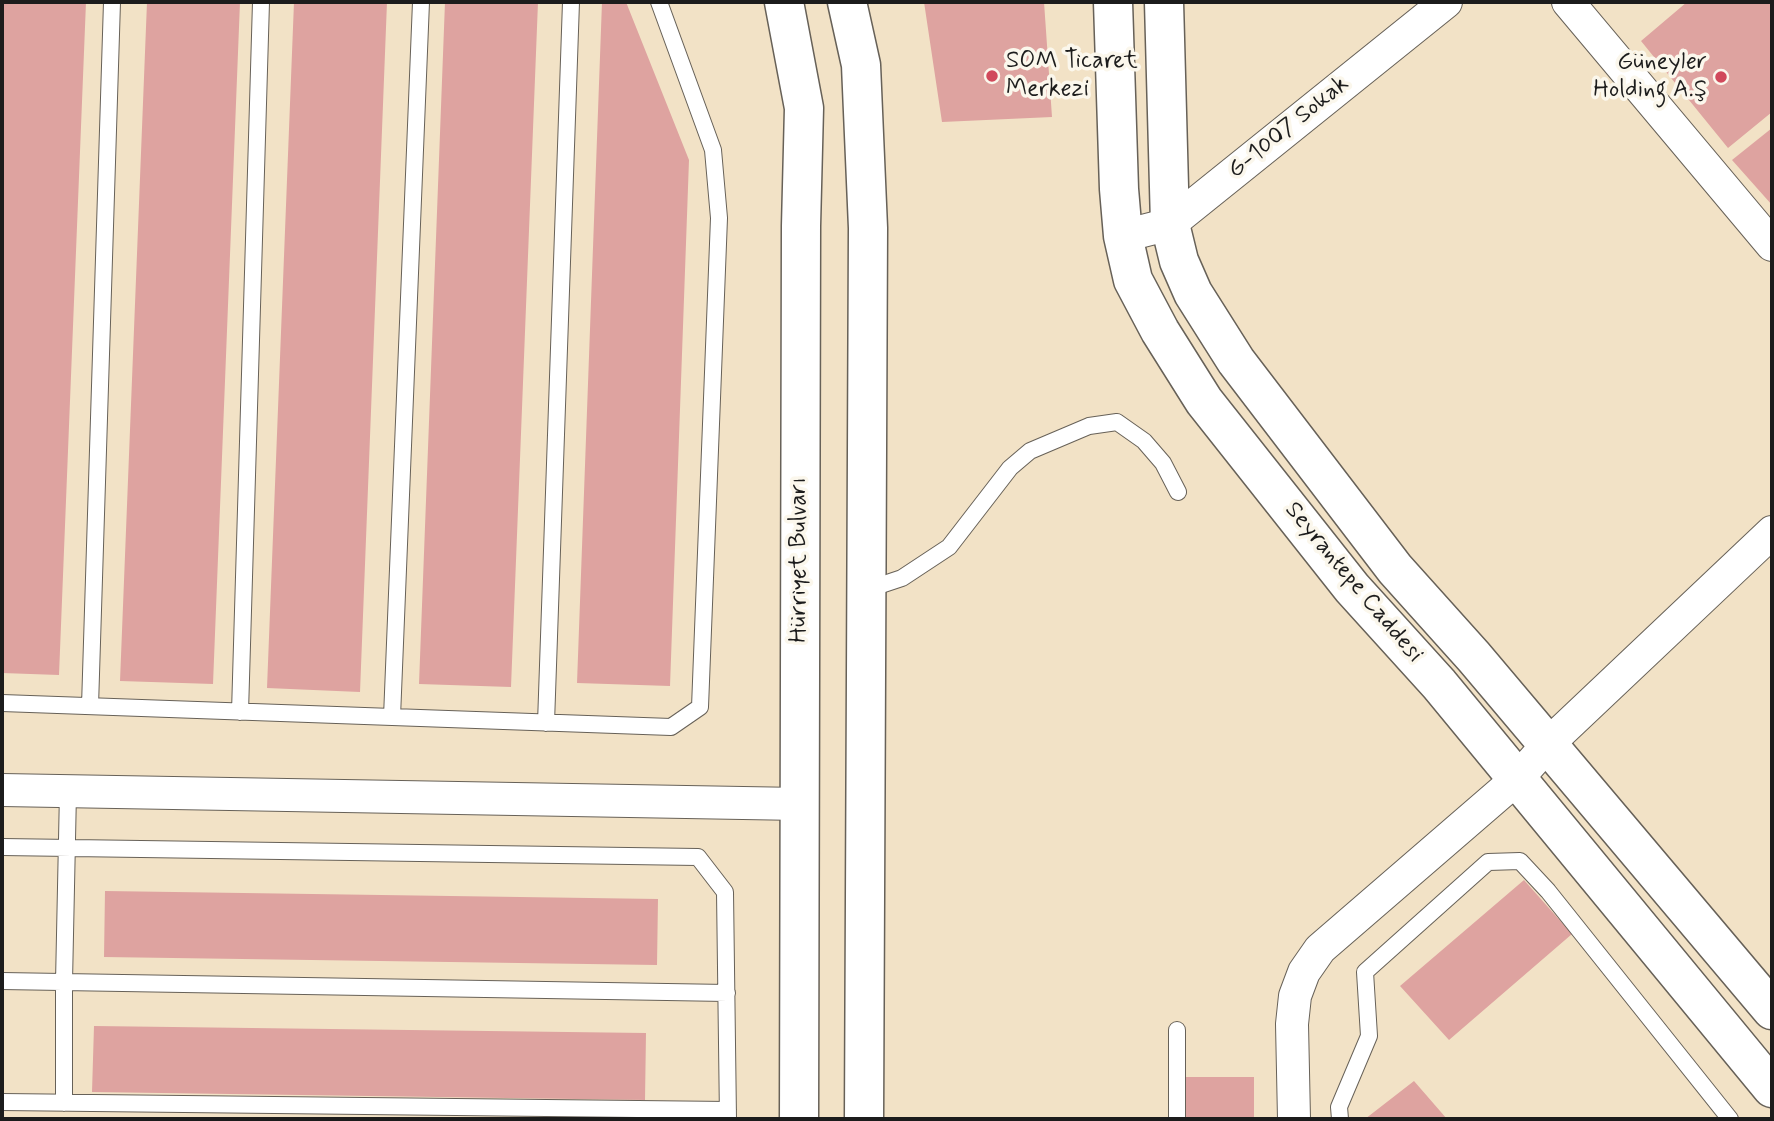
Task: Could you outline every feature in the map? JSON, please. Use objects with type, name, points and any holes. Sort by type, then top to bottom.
[{"type":"main road","name":"Hürriyet Bulvarı","points":[[784,2],[804,107],[801,226],[799,1119]]},
{"type":"main road","points":[[847,2],[860,65],[868,228],[864,1119]]},
{"type":"main road","name":"Seyrantepe Caddesi","points":[[1113,2],[1123,236],[1133,280],[1160,331],[1204,401],[1352,588],[1439,684],[1518,778],[1772,1088]]},
{"type":"main road","name":"Seyrantepe Caddesi","points":[[1164,2],[1170,224],[1179,261],[1193,293],[1236,361],[1395,569],[1548,744],[1772,1010]]},
{"type":"street","name":"G-1007 Sokak","points":[[1123,236],[1170,224],[1446,2]]},
{"type":"street","points":[[1568,2],[1772,245]]},
{"type":"street","points":[[1294,1119],[1292,1024],[1295,996],[1304,972],[1320,949],[1518,778],[1548,744],[1772,532]]},
{"type":"street","points":[[2,790],[800,804]]},
{"type":"lane","points":[[90,706],[112,2]]},
{"type":"lane","points":[[240,712],[261,2]]},
{"type":"lane","points":[[393,717],[421,2]]},
{"type":"lane","points":[[546,723],[571,2]]},
{"type":"lane","points":[[2,703],[671,727],[700,707],[719,218],[713,150],[659,2]]},
{"type":"lane","points":[[866,590],[902,578],[949,547],[1010,467],[1030,452],[1089,426],[1117,422],[1144,441],[1163,463],[1178,492]]},
{"type":"lane","points":[[64,1103],[68,792]]},
{"type":"lane","points":[[2,847],[698,857],[725,892],[728,1115],[113,1112],[64,1103],[2,1102]]},
{"type":"lane","points":[[1340,1119],[1339,1107],[1369,1037],[1365,972],[1488,862],[1520,861],[1548,891],[1730,1119]]},
{"type":"lane","points":[[2,981],[727,993]]},
{"type":"lane","points":[[1177,1030],[1178,1119]]},
{"type":"building","points":[[2,2],[86,2],[59,675],[2,673]]},
{"type":"building","points":[[147,2],[240,2],[213,684],[120,681]]},
{"type":"building","points":[[294,2],[387,2],[360,692],[267,688]]},
{"type":"building","points":[[445,2],[538,2],[511,687],[419,684]]},
{"type":"building","points":[[602,2],[626,2],[689,160],[670,686],[577,683]]},
{"type":"building","name":"SOM Ticaret Merkezi","points":[[924,2],[1044,2],[1052,117],[942,122]]},
{"type":"building","name":"Güneyler Holding A.Ş","points":[[1687,2],[1772,2],[1772,112],[1728,148],[1641,41]]},
{"type":"building","points":[[1772,128],[1772,205],[1732,160]]},
{"type":"building","points":[[1524,880],[1572,934],[1449,1040],[1400,986]]},
{"type":"building","points":[[105,891],[658,899],[657,965],[104,957]]},
{"type":"building","points":[[94,1026],[646,1033],[645,1100],[92,1092]]},
{"type":"building","points":[[1186,1077],[1254,1077],[1254,1119],[1186,1119]]},
{"type":"building","points":[[1414,1081],[1447,1119],[1365,1119]]},
{"type":"place","name":"SOM Ticaret Merkezi","points":[[992,76]]},
{"type":"place","name":"Güneyler Holding A.Ş","points":[[1721,77]]}]
